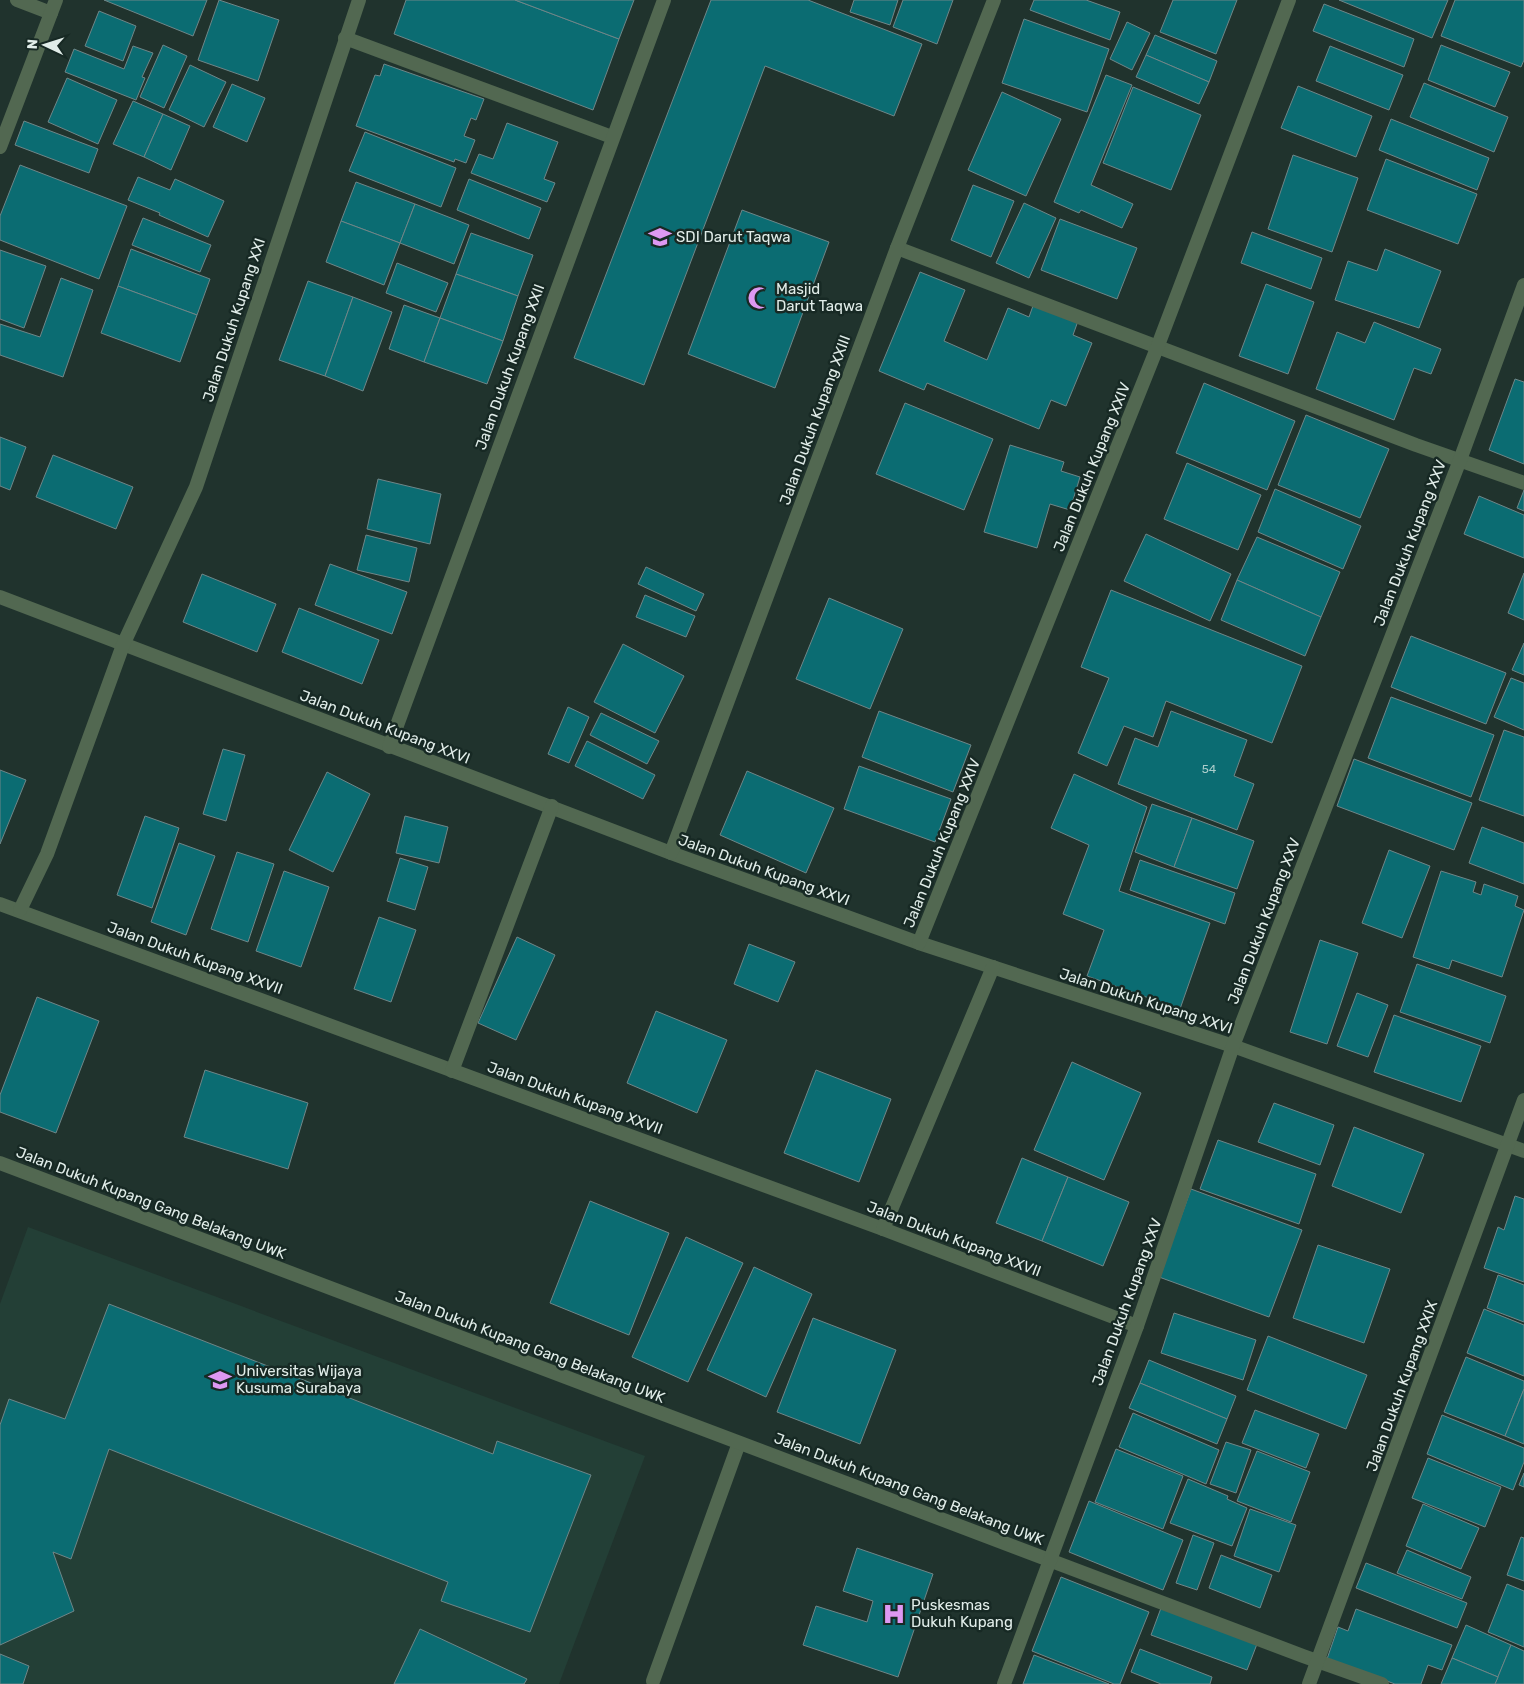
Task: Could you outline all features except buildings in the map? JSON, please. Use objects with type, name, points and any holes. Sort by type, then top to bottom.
[{"type":"street","points":[[0,147],[54,6],[17,0]]},
{"type":"street","name":"Jalan Dukuh Kupang XXI","points":[[20,910],[47,854],[123,644],[196,486],[359,0]]},
{"type":"street","name":"Jalan Dukuh Kupang XXII","points":[[389,747],[664,0]]},
{"type":"street","name":"Jalan Dukuh Kupang XXIII","points":[[671,853],[897,248],[994,0]]},
{"type":"street","name":"Jalan Dukuh Kupang XXIV","points":[[919,943],[1157,348],[1289,0]]},
{"type":"street","points":[[345,38],[612,137]]},
{"type":"street","points":[[897,248],[1416,445],[1524,482]]},
{"type":"street","name":"Jalan Dukuh Kupang XXV","points":[[1004,1684],[1137,1326],[1233,1046],[1460,460],[1524,286]]},
{"type":"street","name":"Jalan Dukuh Kupang XXVI","points":[[0,597],[671,853],[919,943],[1233,1046],[1524,1152]]},
{"type":"street","points":[[452,1071],[552,806]]},
{"type":"street","name":"Jalan Dukuh Kupang XXVII","points":[[0,904],[884,1229],[1137,1326]]},
{"type":"street","points":[[884,1229],[993,967]]},
{"type":"street","name":"Jalan Dukuh Kupang XXIX","points":[[1310,1684],[1524,1100]]},
{"type":"street","name":"Jalan Dukuh Kupang Gang Belakang UWK","points":[[0,1163],[1382,1684]]},
{"type":"street","points":[[653,1680],[739,1443]]},
{"type":"shaded area","name":"Universitas Wijaya Kusuma Surabaya","points":[[28,1227],[645,1456],[559,1684],[0,1684],[0,1304]]},
{"type":"place","name":"SDI Darut Taqwa","points":[[660,237]]},
{"type":"place","name":"Masjid Darut Taqwa","points":[[759,298]]},
{"type":"place","name":"Universitas Wijaya Kusuma Surabaya","points":[[220,1380]]},
{"type":"place","name":"Puskesmas Dukuh Kupang","points":[[894,1614]]}]
